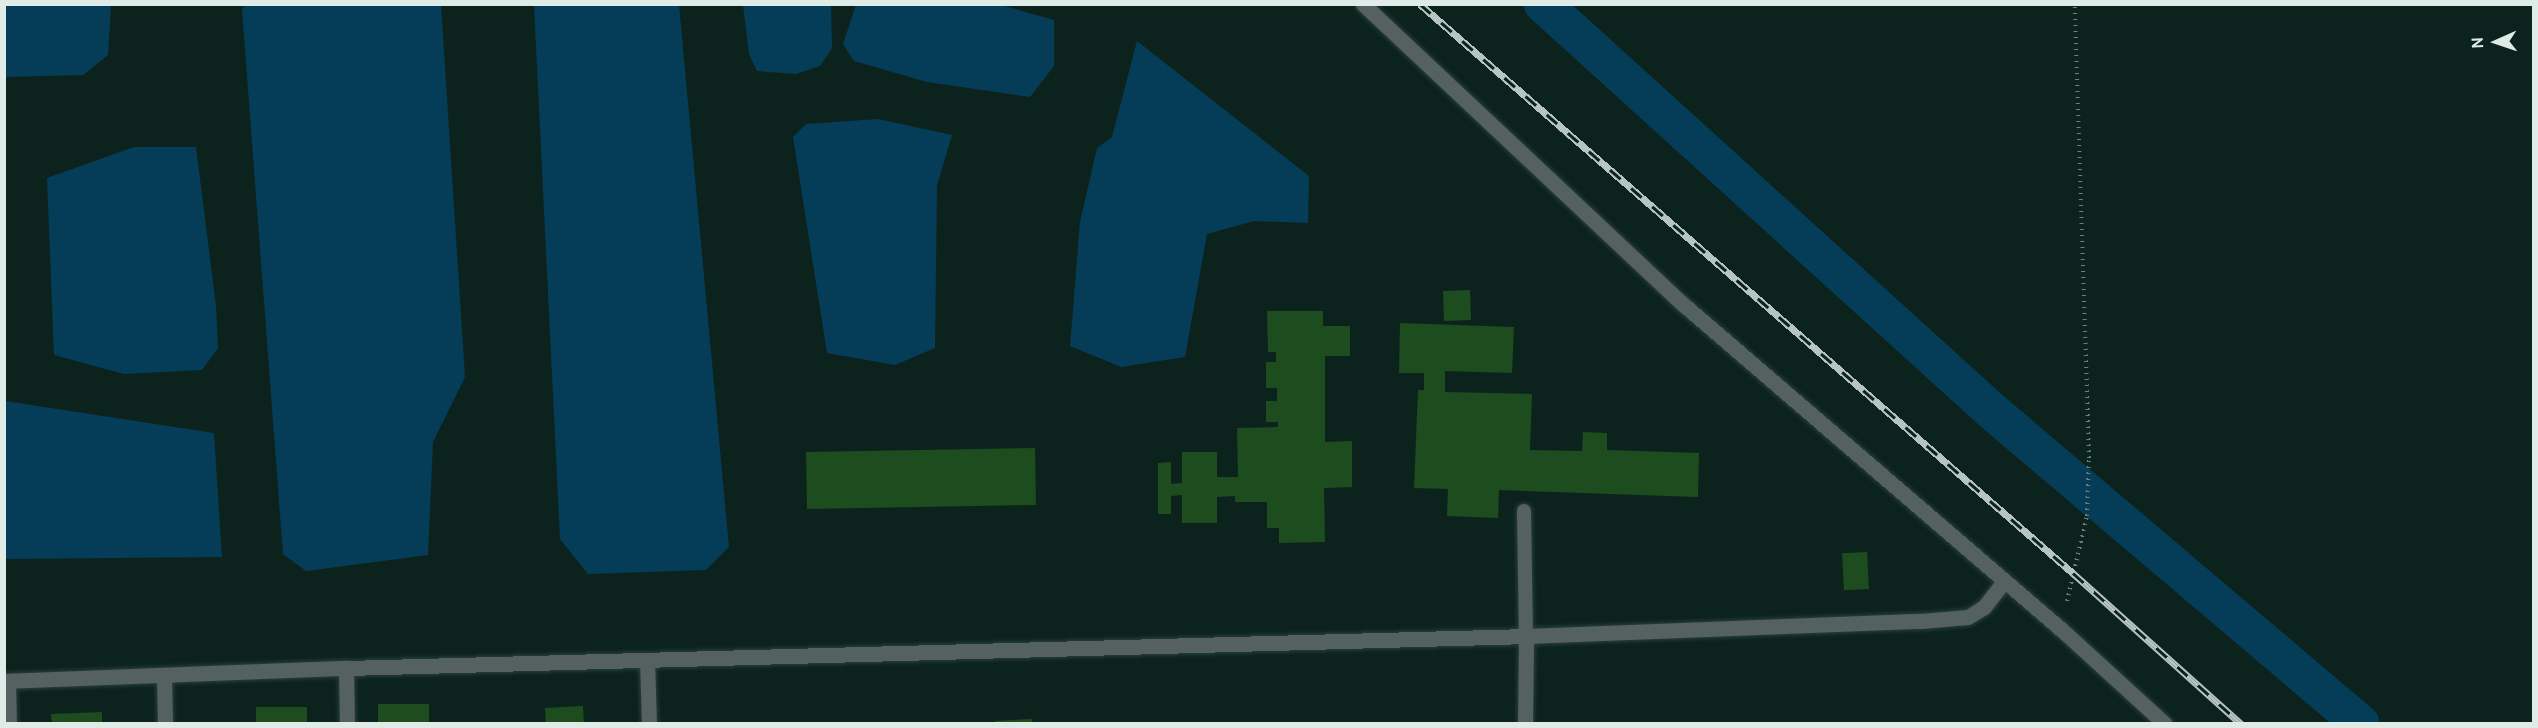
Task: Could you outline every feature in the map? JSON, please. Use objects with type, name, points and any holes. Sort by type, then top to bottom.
[{"type":"street","points":[[1363,4],[1684,305],[2062,630],[2165,723]]},
{"type":"street","points":[[9,723],[6,681],[346,668],[1526,636],[1948,620],[1968,617],[1984,607],[2004,581]]},
{"type":"street","points":[[1525,723],[1526,636]]},
{"type":"street","points":[[647,660],[649,723]]},
{"type":"street","points":[[346,668],[347,723]]},
{"type":"street","points":[[164,676],[165,723]]},
{"type":"lane","points":[[1524,511],[1526,636]]},
{"type":"path","points":[[2062,630],[2087,516],[2089,458],[2075,4]]},
{"type":"water","points":[[245,4],[441,5],[465,377],[433,442],[428,555],[306,571],[283,554],[242,10]]},
{"type":"water","points":[[4,5],[111,5],[108,55],[83,75],[5,77]]},
{"type":"water","points":[[534,5],[679,5],[729,547],[706,570],[588,574],[560,539]]},
{"type":"water","points":[[743,5],[831,5],[832,48],[820,66],[796,74],[757,71],[749,54]]},
{"type":"water","points":[[856,5],[1001,5],[1054,20],[1054,66],[1030,97],[927,82],[854,61],[843,44]]},
{"type":"water","points":[[1137,41],[1309,176],[1308,223],[1254,221],[1207,234],[1185,357],[1121,367],[1070,346],[1080,222],[1097,148],[1112,137]]},
{"type":"water","points":[[878,119],[952,135],[937,185],[935,348],[895,365],[827,353],[793,137],[806,124]]},
{"type":"water","points":[[134,147],[196,147],[216,306],[218,348],[202,370],[124,374],[54,355],[47,178]]},
{"type":"water","points":[[5,401],[214,433],[222,557],[5,559]]},
{"type":"building","points":[[1470,290],[1471,320],[1444,321],[1443,291]]},
{"type":"building","points":[[1267,311],[1323,311],[1323,326],[1350,326],[1350,356],[1325,356],[1325,442],[1352,441],[1352,487],[1324,488],[1325,542],[1279,543],[1279,528],[1267,528],[1267,502],[1235,502],[1235,496],[1217,497],[1217,523],[1182,523],[1182,495],[1171,496],[1171,514],[1158,514],[1158,463],[1171,462],[1171,484],[1182,483],[1182,452],[1217,452],[1217,477],[1238,477],[1237,428],[1278,427],[1278,422],[1266,422],[1266,401],[1277,401],[1277,388],[1266,388],[1266,362],[1276,362],[1276,352],[1268,352]]},
{"type":"building","points":[[1400,323],[1514,327],[1512,373],[1445,371],[1445,392],[1532,394],[1530,450],[1582,451],[1583,432],[1607,433],[1607,450],[1699,453],[1698,497],[1499,490],[1498,518],[1447,516],[1448,489],[1414,488],[1418,390],[1424,390],[1424,373],[1399,373]]},
{"type":"building","points":[[1035,448],[1036,505],[807,509],[806,452]]},
{"type":"building","points":[[1867,552],[1869,589],[1844,590],[1842,553]]},
{"type":"building","points":[[378,704],[429,704],[429,724],[378,724]]},
{"type":"building","points":[[583,706],[584,724],[546,724],[545,708]]},
{"type":"building","points":[[256,707],[307,707],[307,724],[256,724]]},
{"type":"building","points":[[102,712],[102,724],[52,724],[51,714]]},
{"type":"building","points":[[1032,719],[1032,724],[995,724],[995,721]]},
{"type":"waterway","points":[[1543,4],[1993,412],[2361,724]]},
{"type":"railway","points":[[1420,4],[2073,573],[2241,724]]}]
